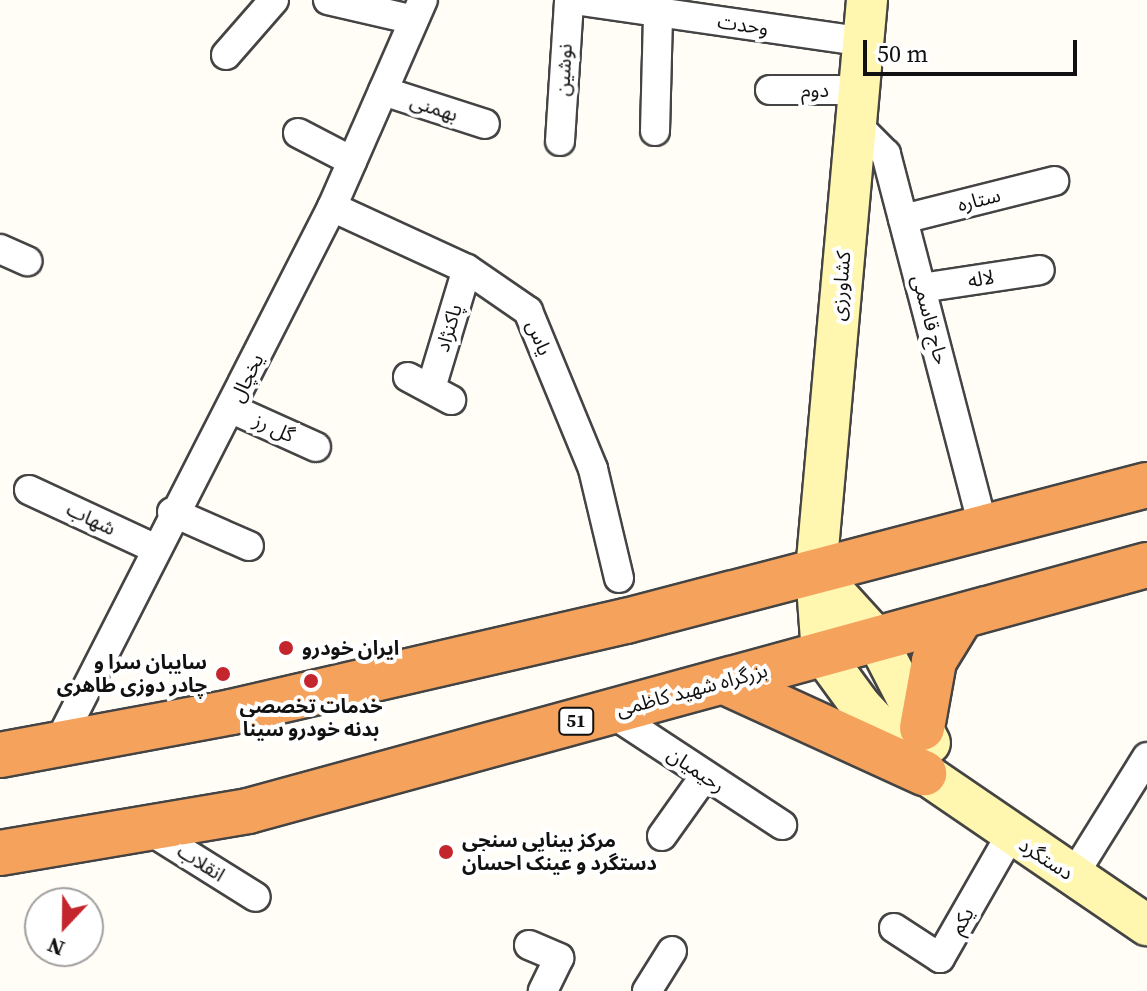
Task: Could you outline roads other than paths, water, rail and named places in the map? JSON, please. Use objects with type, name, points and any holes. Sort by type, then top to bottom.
[{"type":"highway","points":[[0,755],[56,748],[626,621],[1147,485]]},
{"type":"highway","name":"بزرگراه شهید کاظمی","points":[[0,853],[248,811],[727,683],[822,653],[1147,565]]},
{"type":"highway","points":[[922,728],[934,661],[961,617]]},
{"type":"highway","points":[[727,683],[936,781]]},
{"type":"street","points":[[226,55],[274,0]]},
{"type":"street","points":[[328,0],[418,10]]},
{"type":"street","name":"وحدت","points":[[571,0],[865,42]]},
{"type":"street","name":"نوشین","points":[[560,141],[571,0]]},
{"type":"street","name":"کشاورزی","points":[[822,653],[816,572],[867,0]]},
{"type":"street","name":"یخچال","points":[[56,748],[172,512],[232,409],[332,207],[418,10]]},
{"type":"street","points":[[655,131],[658,13]]},
{"type":"street","name":"دوم","points":[[770,90],[857,107]]},
{"type":"street","name":"بهمنی","points":[[383,91],[485,124]]},
{"type":"street","name":"حاج قاسمی","points":[[857,107],[886,154],[984,529]]},
{"type":"street","points":[[298,133],[352,161]]},
{"type":"street","name":"ستاره","points":[[903,219],[1054,181]]},
{"type":"street","name":"یاس","points":[[332,207],[467,269],[528,311],[593,469],[619,578]]},
{"type":"street","points":[[0,249],[27,261]]},
{"type":"street","name":"پاکنژاد","points":[[430,388],[467,269]]},
{"type":"street","name":"لاله","points":[[921,288],[1040,270]]},
{"type":"street","name":"گل رز","points":[[232,409],[316,447]]},
{"type":"street","name":"شهاب","points":[[29,490],[154,548]]},
{"type":"street","points":[[172,512],[249,546]]},
{"type":"street","name":"دستگرد","points":[[816,572],[876,638],[922,728],[936,781]]},
{"type":"street","name":"دستگرد","points":[[822,653],[860,705],[936,781],[1010,836],[1147,925]]},
{"type":"street","name":"رحیمیان","points":[[610,712],[704,777],[782,825]]},
{"type":"street","points":[[1073,876],[1147,757]]},
{"type":"street","points":[[662,836],[704,777]]},
{"type":"street","name":"انقلاب","points":[[147,829],[256,897]]},
{"type":"street","name":"یکم","points":[[894,928],[940,958],[1010,836]]},
{"type":"street","points":[[529,945],[559,958],[543,991]]},
{"type":"street","points":[[647,991],[672,951]]},
{"type":"place","name":"ایران خودرو","points":[[286,648]]},
{"type":"place","name":"سایبان سرا و چادر دوزی طاهری","points":[[223,674]]},
{"type":"place","name":"خدمات تخصصی بدنه خودرو سینا","points":[[311,681]]},
{"type":"place","name":"مرکز بینایی سنجی دستگرد و عینک احسان","points":[[446,852]]}]
